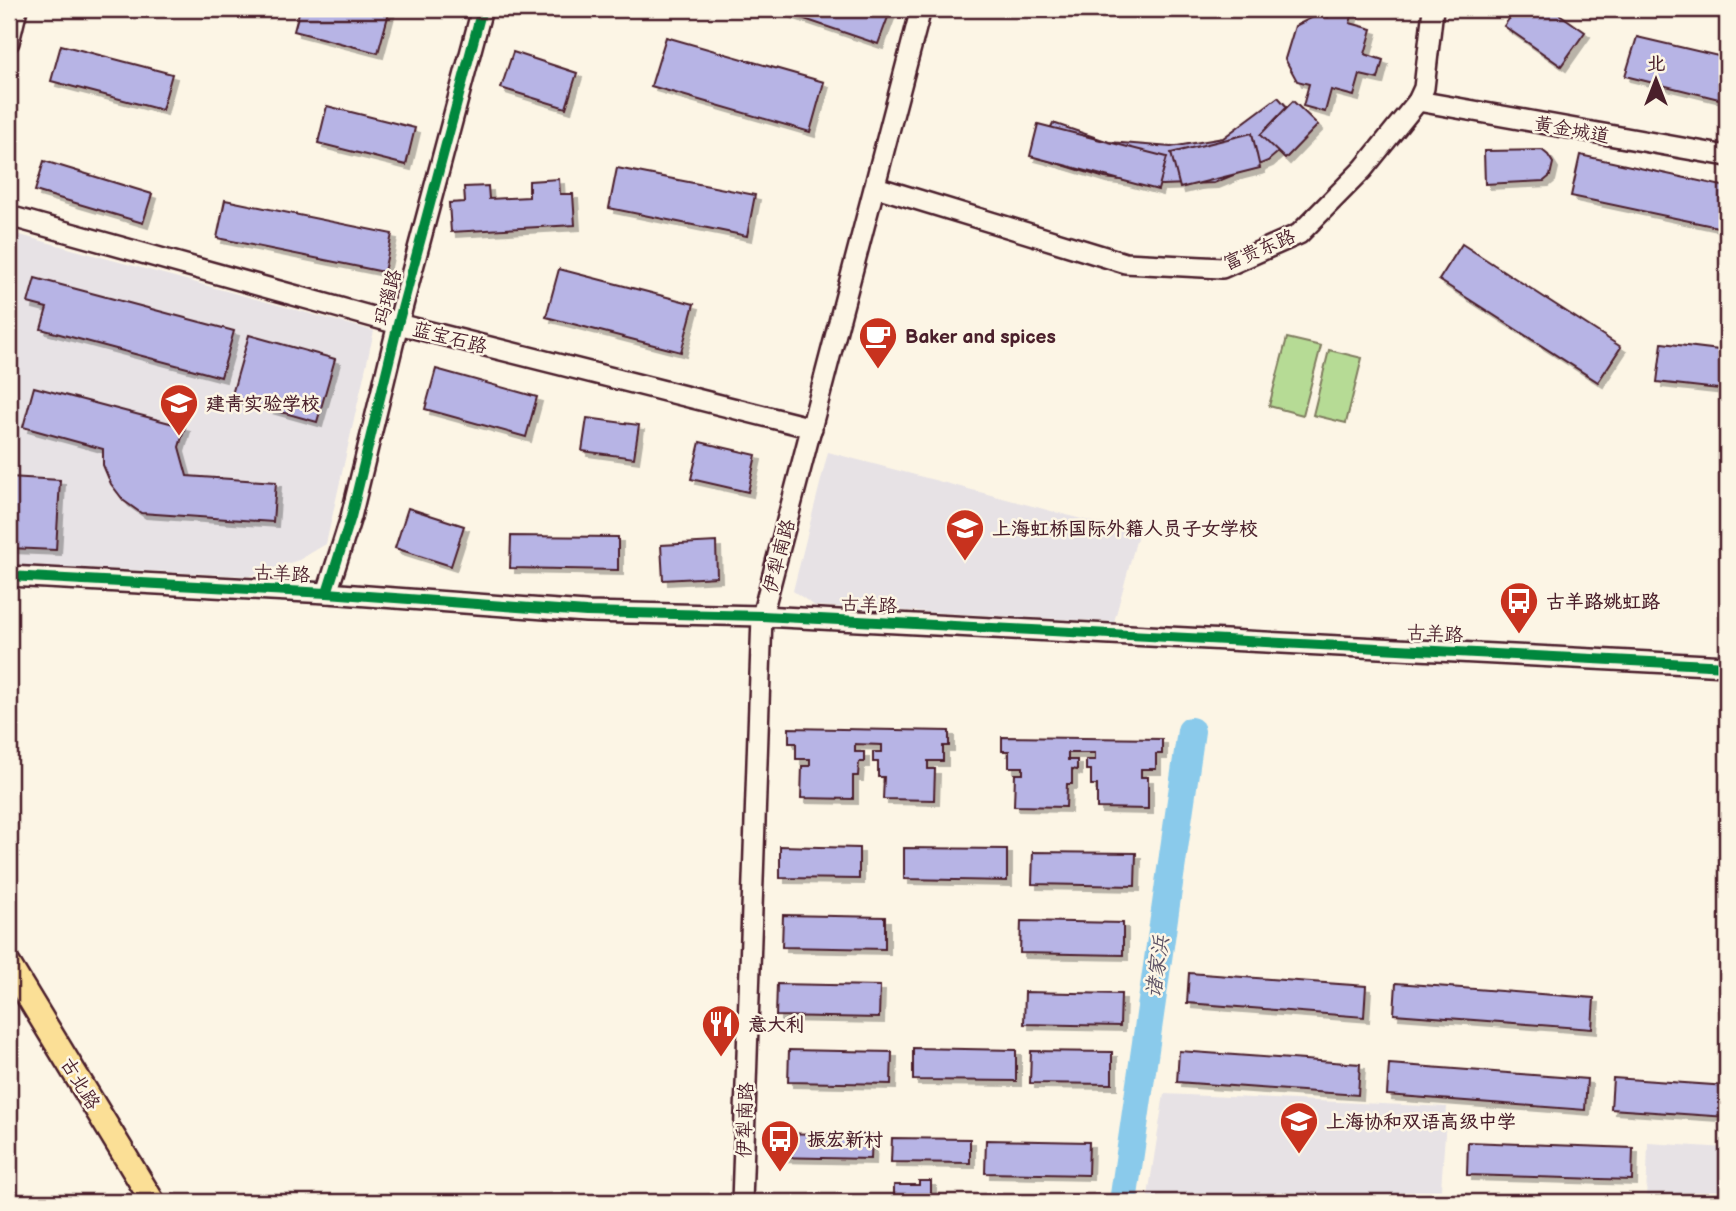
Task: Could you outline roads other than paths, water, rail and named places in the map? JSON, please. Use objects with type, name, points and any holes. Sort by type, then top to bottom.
[{"type":"main road","name":"古北路","points":[[9,965],[153,1202]]},
{"type":"street","points":[[9,42],[17,9]]},
{"type":"street","name":"玛瑙路","points":[[327,593],[351,517],[398,324],[482,9]]},
{"type":"street","name":"伊犁南路","points":[[742,1202],[762,616],[921,9]]},
{"type":"street","name":"富贵东路","points":[[876,187],[1125,263],[1222,268],[1299,233],[1363,169],[1418,101],[1424,88],[1433,9]]},
{"type":"street","name":"黄金城道","points":[[1418,101],[1727,156]]},
{"type":"street","name":"蓝宝石路","points":[[9,216],[398,324],[812,428]]},
{"type":"street","name":"古羊路","points":[[9,576],[327,593],[586,612],[762,616],[1727,666]]},
{"type":"waterway","name":"诸家浜","points":[[1123,1202],[1191,731]]},
{"type":"place","name":"Baker and spices","points":[[878,370]]},
{"type":"place","name":"建青实验学校","points":[[179,437]]},
{"type":"place","name":"上海虹桥国际外籍人员子女学校","points":[[965,562]]},
{"type":"place","name":"古羊路姚虹路","points":[[1519,635]]},
{"type":"place","name":"意大利","points":[[721,1058]]},
{"type":"place","name":"上海协和双语高级中学","points":[[1299,1155]]},
{"type":"place","name":"振宏新村","points":[[780,1173]]}]
